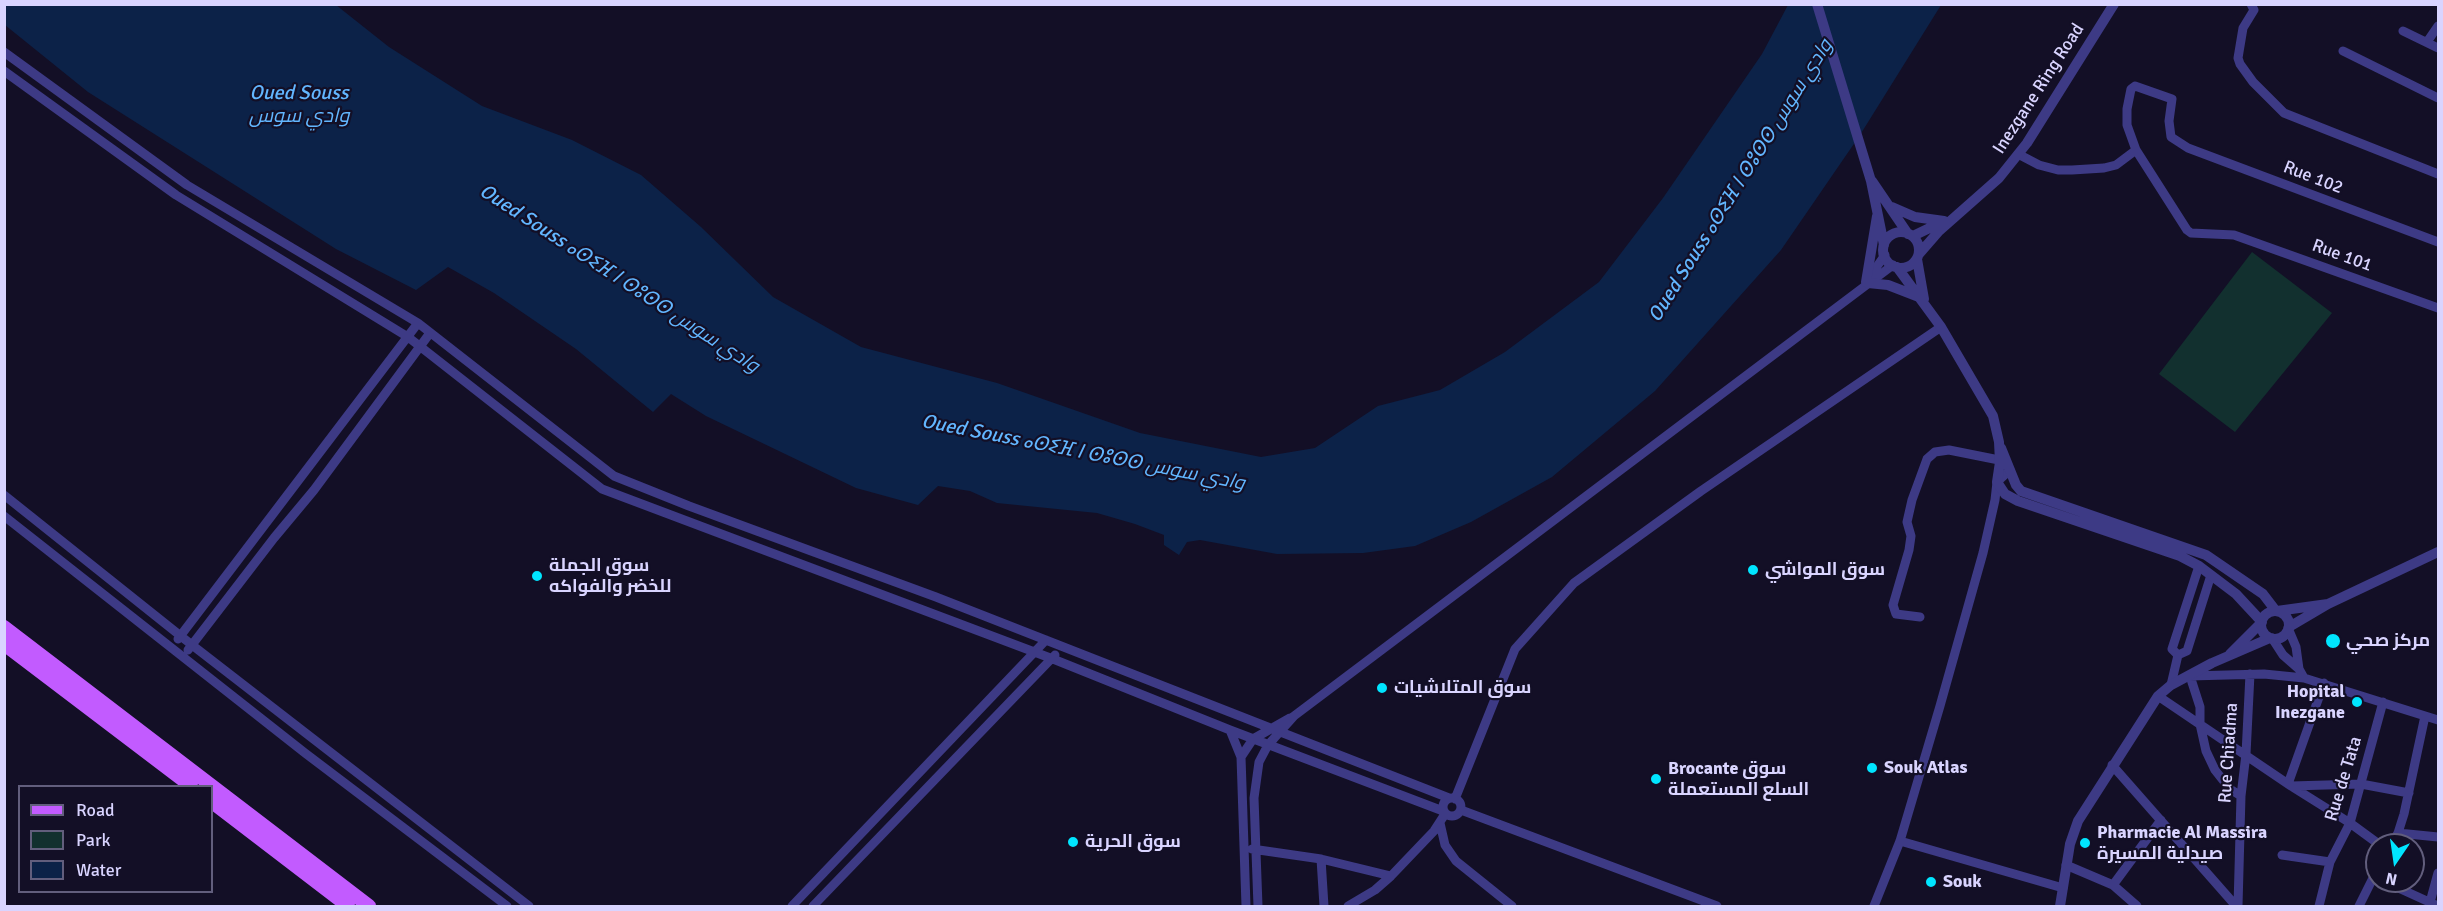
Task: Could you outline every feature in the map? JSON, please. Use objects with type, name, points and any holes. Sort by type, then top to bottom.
[{"type":"main road","points":[[4,627],[211,785]]},
{"type":"main road","points":[[4,644],[190,785]]},
{"type":"main road","points":[[213,787],[369,906]]},
{"type":"main road","points":[[213,803],[348,906]]},
{"type":"street","points":[[1816,4],[1872,181],[1885,250],[1941,327],[1993,416],[2006,464],[2016,485],[2028,495],[2206,555],[2263,594],[2276,611],[2285,615],[2296,647],[2301,674]]},
{"type":"street","name":"Inezgane Ring Road","points":[[1918,257],[1939,231],[1999,178],[2018,154],[2114,4]]},
{"type":"street","points":[[2251,4],[2254,10],[2243,28],[2238,58],[2253,82],[2284,113],[2439,174]]},
{"type":"street","points":[[2427,42],[2439,26]]},
{"type":"street","points":[[2403,31],[2439,48]]},
{"type":"street","points":[[2343,51],[2439,98]]},
{"type":"street","points":[[4,52],[187,185],[418,323],[614,476],[1046,640],[1279,733],[1452,798],[1460,803],[1461,810]]},
{"type":"street","points":[[4,71],[176,195],[420,345],[602,489],[1053,658],[1268,745],[1454,816],[1461,810]]},
{"type":"street","name":"Rue 102","points":[[2136,150],[2127,125],[2131,89],[2135,86],[2172,99],[2169,130],[2171,137],[2177,143],[2439,242]]},
{"type":"street","points":[[2018,154],[2039,165],[2058,170],[2072,170],[2116,165],[2136,150]]},
{"type":"street","name":"Rue 101","points":[[2136,150],[2187,230],[2195,234],[2234,235],[2439,308]]},
{"type":"street","points":[[1872,181],[1918,244],[1922,300]]},
{"type":"street","points":[[1892,207],[1916,217],[1944,221]]},
{"type":"street","points":[[1866,284],[1878,210]]},
{"type":"street","name":"Inezgane Ring Road","points":[[1911,235],[1960,212]]},
{"type":"street","points":[[1866,284],[1894,234],[1911,235]]},
{"type":"street","points":[[1240,758],[1253,739],[1294,716],[1866,284],[1895,266],[1909,266],[1918,257]]},
{"type":"street","points":[[1866,284],[1897,288],[1922,300]]},
{"type":"street","points":[[172,648],[418,323]]},
{"type":"street","points":[[1348,906],[1375,890],[1391,876],[1440,824],[1444,812],[1443,803],[1452,798],[1515,649],[1574,583],[1701,491],[1941,327]]},
{"type":"street","points":[[183,657],[274,538],[314,490],[430,333]]},
{"type":"street","points":[[1920,617],[1896,614],[1893,605],[1909,550],[1911,536],[1907,522],[1912,500],[1927,459],[1935,452],[1949,450],[2006,464]]},
{"type":"street","points":[[1874,906],[1900,841],[1949,677],[2000,497],[1997,482],[2006,464]]},
{"type":"street","points":[[2000,497],[2016,485]]},
{"type":"street","points":[[4,495],[192,645],[529,906]]},
{"type":"street","points":[[2000,497],[2018,501],[2180,556],[2199,566],[2236,594],[2262,622],[2262,630],[2271,638],[2283,656],[2301,674]]},
{"type":"street","points":[[4,516],[507,906]]},
{"type":"street","points":[[2060,906],[2070,844],[2078,820],[2158,696],[2171,685],[2230,655],[2271,638],[2280,638],[2289,627],[2328,604],[2439,552]]},
{"type":"street","points":[[2178,655],[2172,649],[2199,566]]},
{"type":"street","points":[[2178,655],[2187,651],[2211,575]]},
{"type":"street","points":[[2230,655],[2267,614],[2328,604]]},
{"type":"street","points":[[792,906],[1046,640]]},
{"type":"street","points":[[820,900],[1053,658],[1061,646]]},
{"type":"street","points":[[2171,685],[2178,655]]},
{"type":"street","name":"Rue Chiadma","points":[[2237,906],[2241,796],[2246,754],[2250,674]]},
{"type":"street","points":[[2190,676],[2301,674],[2439,720]]},
{"type":"street","points":[[2190,676],[2200,707],[2200,724],[2206,751],[2230,789],[2241,796]]},
{"type":"street","points":[[2289,785],[2324,683]]},
{"type":"street","points":[[2158,696],[2365,834]]},
{"type":"street","name":"Rue de Tata","points":[[2320,902],[2330,862],[2350,823],[2383,702]]},
{"type":"street","points":[[1258,906],[1254,798],[1259,762],[1268,745],[1294,716]]},
{"type":"street","points":[[2398,833],[2426,716]]},
{"type":"street","points":[[1230,730],[1240,758],[1246,906]]},
{"type":"street","points":[[2112,765],[2237,906]]},
{"type":"street","points":[[2289,785],[2361,784],[2409,793]]},
{"type":"street","points":[[1461,810],[1717,906]]},
{"type":"street","points":[[2113,885],[2162,820]]},
{"type":"street","points":[[1440,824],[1445,845],[1456,861],[1512,906]]},
{"type":"street","points":[[1900,841],[2063,888]]},
{"type":"street","points":[[1245,849],[1322,859],[1391,876]]},
{"type":"street","points":[[2282,855],[2330,862]]},
{"type":"street","points":[[1322,859],[1324,906]]},
{"type":"street","points":[[2066,865],[2113,885],[2137,906]]},
{"type":"street","points":[[2408,893],[2432,905],[2439,873]]},
{"type":"street","points":[[816,882],[820,900]]},
{"type":"street","points":[[807,891],[820,900]]},
{"type":"green space","points":[[2252,252],[2332,313],[2235,432],[2159,374]]},
{"type":"water","name":"Oued Souss وادي سوس","points":[[5,5],[336,5],[389,47],[482,106],[572,140],[641,175],[701,227],[773,297],[861,347],[997,383],[1140,433],[1261,457],[1315,448],[1378,406],[1440,390],[1505,352],[1599,282],[1663,198],[1762,54],[1788,5],[1941,5],[1860,135],[1781,250],[1655,391],[1552,477],[1471,522],[1415,546],[1363,553],[1277,554],[1200,540],[1187,542],[1179,555],[1164,545],[1164,535],[1097,513],[997,503],[970,491],[938,486],[918,505],[856,488],[706,416],[671,394],[653,412],[576,349],[494,293],[448,267],[416,290],[336,249],[88,92],[5,25]]},
{"type":"place","name":"سوق المواشي","points":[[1753,570]]},
{"type":"place","name":"سوق الجملة للخضر والفواكه","points":[[537,576]]},
{"type":"place","name":"مركز صحي","points":[[2333,641]]},
{"type":"place","name":"سوق المتلاشيات","points":[[1382,688]]},
{"type":"place","name":"Hopital Inezgane","points":[[2357,702]]},
{"type":"place","name":"Souk Atlas","points":[[1872,768]]},
{"type":"place","name":"Brocante سوق السلع المستعملة","points":[[1656,779]]},
{"type":"place","name":"سوق الحرية","points":[[1073,842]]},
{"type":"place","name":"Pharmacie Al Massira صيدلية المسيرة","points":[[2085,843]]},
{"type":"place","name":"Souk","points":[[1931,882]]},
{"type":"water label","name":"Oued Souss ⴰⵙⵉⴼ ⵏ ⵙⵓⵙⵙ وادي سوس","points":[[1741,181]]},
{"type":"water label","name":"Oued Souss ⴰⵙⵉⴼ ⵏ ⵙⵓⵙⵙ وادي سوس","points":[[619,279]]},
{"type":"water label","name":"Oued Souss ⴰⵙⵉⴼ ⵏ ⵙⵓⵙⵙ وادي سوس","points":[[1083,453]]}]
